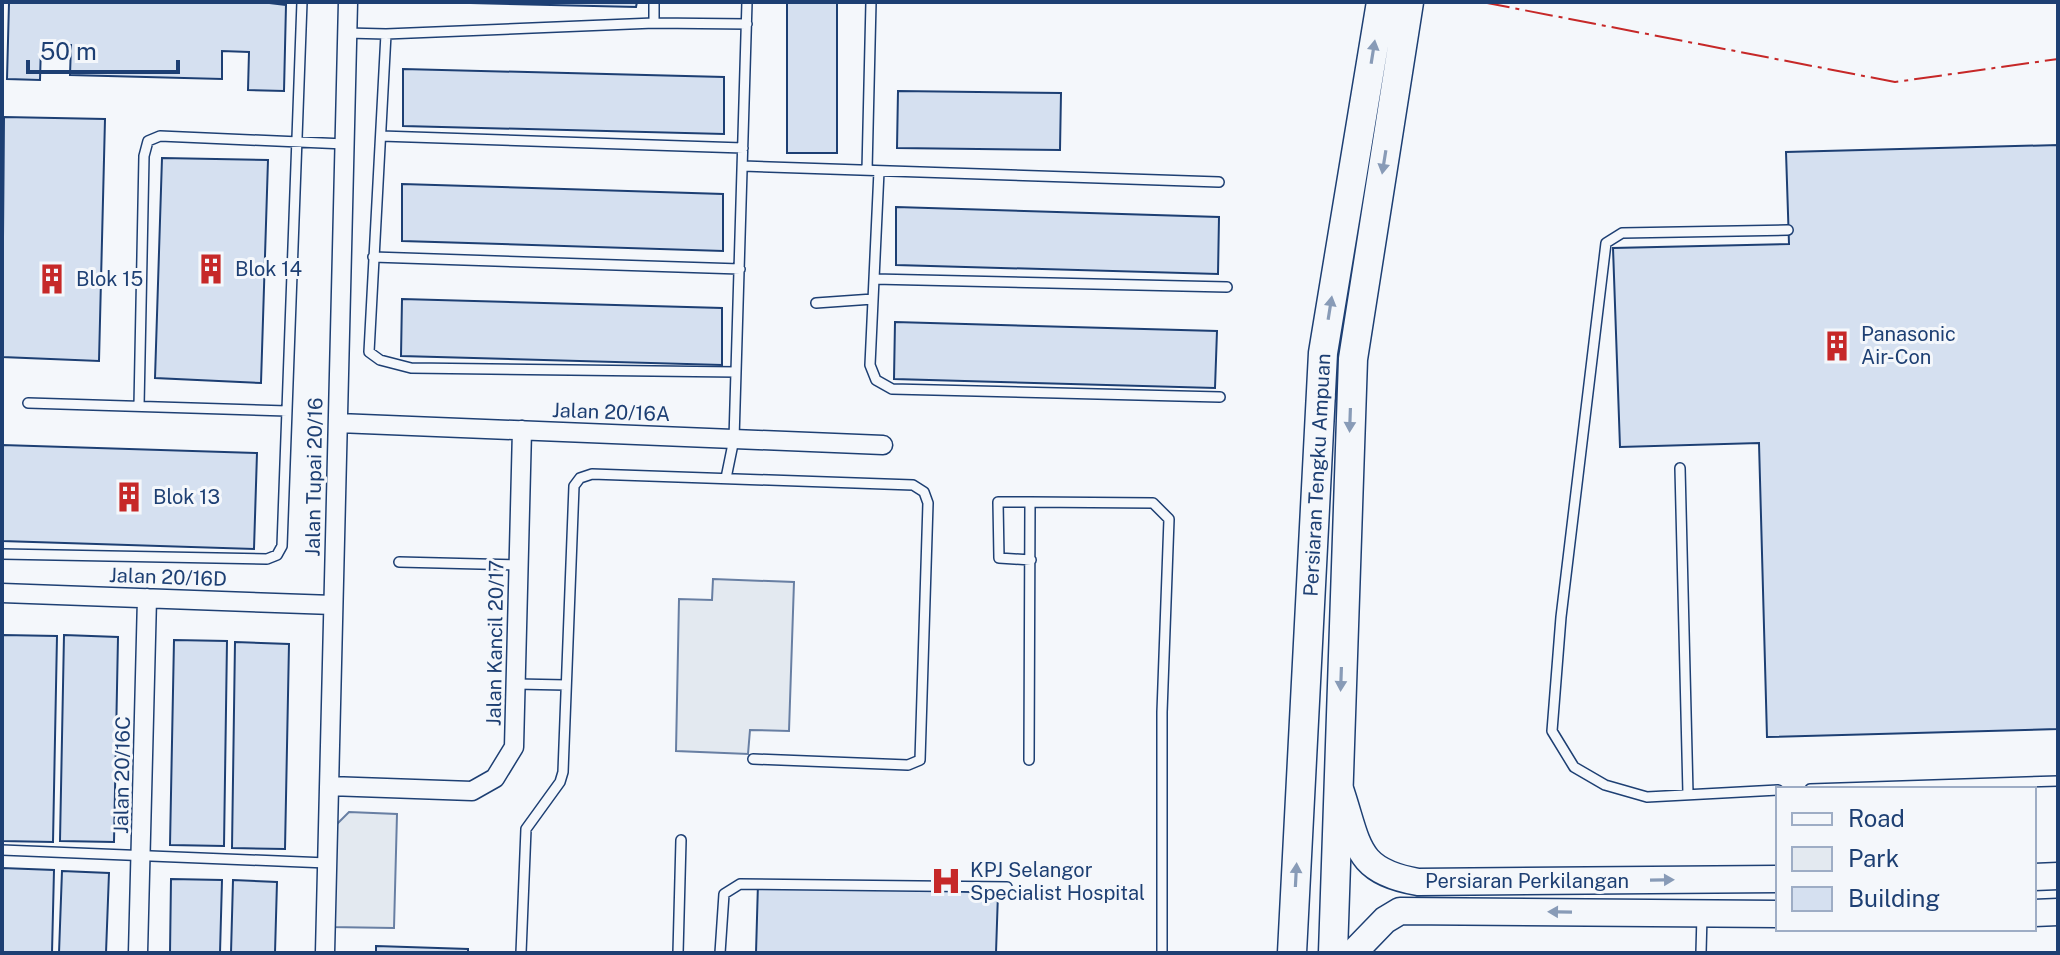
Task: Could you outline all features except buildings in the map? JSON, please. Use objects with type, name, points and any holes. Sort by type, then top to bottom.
[{"type":"main road","name":"Persiaran Tengku Ampuan","points":[[1292,953],[1323,353],[1381,2]]},
{"type":"main road","name":"Persiaran Tengku Ampuan","points":[[1333,953],[1353,359],[1409,2]]},
{"type":"main road","name":"Persiaran Perkilangan","points":[[1337,781],[1360,850],[1375,870],[1394,878],[1418,882],[1776,879]]},
{"type":"main road","points":[[2036,877],[2058,876]]},
{"type":"main road","points":[[1353,953],[1385,920],[1400,911],[1776,914]]},
{"type":"main road","points":[[2036,913],[2058,912]]},
{"type":"street","name":"Jalan Tupai 20/16","points":[[325,953],[348,2]]},
{"type":"street","name":"Jalan 20/16A","points":[[338,423],[883,445]]},
{"type":"street","name":"Jalan Kancil 20/17","points":[[329,786],[472,791],[495,778],[514,747],[522,430]]},
{"type":"street","name":"Jalan 20/16D","points":[[2,593],[333,605]]},
{"type":"street","name":"Jalan 20/16C","points":[[138,953],[147,598]]},
{"type":"lane","points":[[2,554],[267,559],[277,555],[282,546],[302,2]]},
{"type":"lane","points":[[654,2],[654,23]]},
{"type":"lane","points":[[726,478],[734,439],[747,2]]},
{"type":"lane","points":[[867,170],[871,2]]},
{"type":"lane","points":[[347,33],[654,23],[747,24]]},
{"type":"lane","points":[[386,34],[369,352],[380,360],[411,368],[736,372]]},
{"type":"lane","points":[[139,406],[144,156],[148,141],[160,136],[345,144]]},
{"type":"lane","points":[[381,136],[743,148]]},
{"type":"lane","points":[[743,166],[1219,182]]},
{"type":"lane","points":[[879,171],[870,365],[876,380],[892,389],[1220,397]]},
{"type":"lane","points":[[1776,790],[1647,797],[1605,785],[1574,767],[1552,731],[1561,617],[1606,243],[1622,233],[1788,230]]},
{"type":"lane","points":[[373,257],[740,269]]},
{"type":"lane","points":[[874,279],[1227,287]]},
{"type":"lane","points":[[816,303],[873,299]]},
{"type":"lane","points":[[28,403],[287,411]]},
{"type":"lane","points":[[1680,468],[1688,794]]},
{"type":"lane","points":[[521,953],[526,829],[560,782],[574,486],[580,478],[592,474],[913,485],[924,492],[928,503],[920,760],[908,765],[753,759]]},
{"type":"lane","points":[[1031,560],[999,558],[998,502],[1153,503],[1169,519],[1162,712],[1162,953]]},
{"type":"lane","points":[[1029,760],[1030,502]]},
{"type":"lane","points":[[399,562],[519,565]]},
{"type":"lane","points":[[516,684],[566,685]]},
{"type":"lane","points":[[1872,787],[2058,781]]},
{"type":"lane","points":[[678,953],[681,840]]},
{"type":"lane","points":[[2,850],[327,863]]},
{"type":"lane","points":[[720,953],[724,894],[740,884],[1007,887]]},
{"type":"lane","points":[[1701,953],[1702,915]]},
{"type":"green space","points":[[713,579],[794,582],[789,731],[750,730],[748,754],[676,751],[679,599],[712,600]]},
{"type":"green space","points":[[349,812],[397,814],[394,928],[329,927],[332,829]]},
{"type":"power","points":[[1482,2],[1895,82],[2058,59]]},
{"type":"place","name":"Blok 14","points":[[211,269]]},
{"type":"place","name":"Blok 15","points":[[52,279]]},
{"type":"place","name":"Panasonic Air-Con","points":[[1837,346]]},
{"type":"place","name":"Blok 13","points":[[129,497]]},
{"type":"place","name":"KPJ Selangor Specialist Hospital","points":[[946,881]]}]
